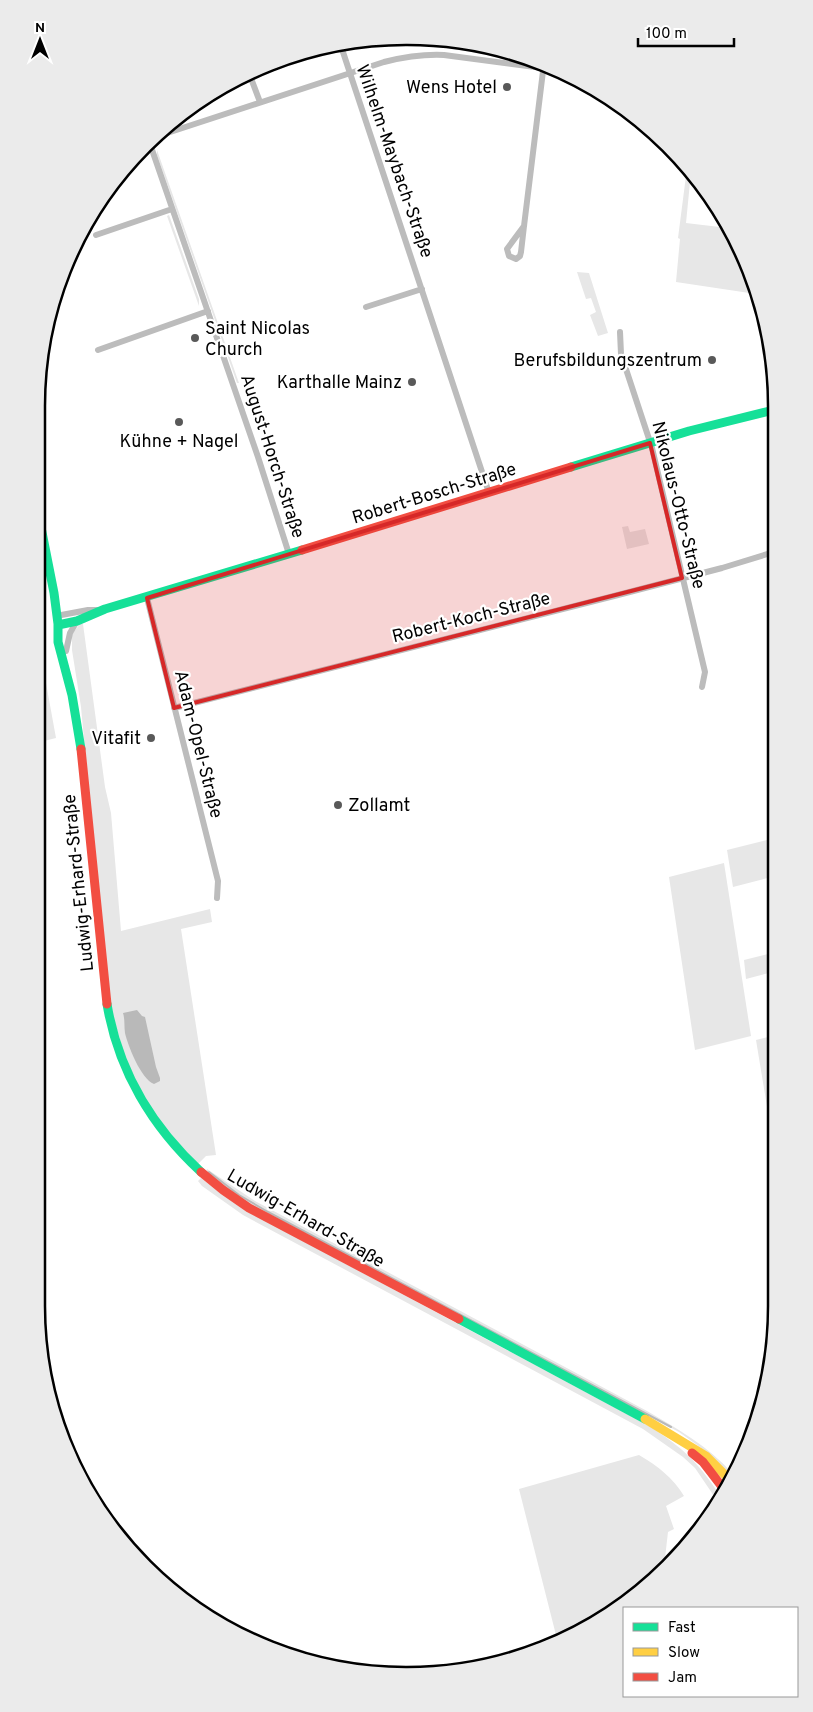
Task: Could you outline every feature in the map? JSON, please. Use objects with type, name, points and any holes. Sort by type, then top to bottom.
[{"type":"main road","name":"Robert-Bosch-Straße","points":[[57,621],[77,621],[105,609],[147,598],[650,443],[768,411]]},
{"type":"main road","name":"Ludwig-Erhard-Straße","points":[[45,553],[57,621],[60,652],[70,685]]},
{"type":"main road","name":"Ludwig-Erhard-Straße","points":[[57,621],[63,634],[70,669],[70,685],[81,750],[100,950],[110,1018],[123,1064],[158,1126],[176,1149],[198,1171],[217,1186],[272,1221],[622,1406],[706,1456],[726,1476]]},
{"type":"main road","name":"Ludwig-Erhard-Straße","points":[[670,1433],[703,1462],[721,1485]]},
{"type":"street","name":"Wilhelm-Maybach-Straße","points":[[342,51],[489,492]]},
{"type":"street","points":[[178,127],[397,58],[432,54],[522,64]]},
{"type":"street","points":[[524,226],[507,249],[509,256],[512,258],[516,259],[520,256],[524,226],[542,72]]},
{"type":"street","points":[[252,80],[260,102]]},
{"type":"street","name":"August-Horch-Straße","points":[[152,150],[258,457],[289,554]]},
{"type":"street","points":[[96,235],[172,209]]},
{"type":"street","points":[[366,307],[422,289]]},
{"type":"street","points":[[98,350],[208,311]]},
{"type":"street","name":"Nikolaus-Otto-Straße","points":[[620,332],[621,354],[650,443],[705,672],[702,686]]},
{"type":"street","name":"Robert-Koch-Straße","points":[[174,708],[682,578],[768,554]]},
{"type":"street","name":"Adam-Opel-Straße","points":[[147,598],[218,881],[216,898]]},
{"type":"street","name":"Robert-Bosch-Straße","points":[[57,621],[88,610],[105,609]]},
{"type":"street","points":[[66,651],[70,633],[77,621]]},
{"type":"highlighted area","points":[[650,443],[682,578],[174,708],[147,598]]},
{"type":"shaded area","points":[[157,150],[239,383],[237,383],[157,155]]},
{"type":"shaded area","points":[[686,177],[690,182],[686,223],[721,227],[750,293],[676,282],[680,239],[678,238]]},
{"type":"shaded area","points":[[169,215],[199,299],[199,306],[167,216]]},
{"type":"shaded area","points":[[577,272],[589,273],[608,333],[598,336],[590,315],[596,312],[591,298],[586,299]]},
{"type":"shaded area","points":[[628,526],[630,532],[645,529],[649,544],[627,549],[622,527]]},
{"type":"shaded area","points":[[80,624],[83,624],[105,787],[111,813],[121,931],[210,909],[212,922],[181,929],[216,1155],[206,1156],[196,1164],[168,1134],[142,1094],[126,1060],[111,1009],[81,707],[72,650],[72,634]]},
{"type":"shaded area","points":[[45,678],[56,738],[45,741]]},
{"type":"shaded area","points":[[768,840],[768,878],[733,887],[727,850]]},
{"type":"shaded area","points":[[724,863],[751,1036],[695,1050],[669,877]]},
{"type":"shaded area","points":[[768,954],[768,973],[746,979],[744,960]]},
{"type":"shaded area","points":[[137,1010],[145,1017],[160,1078],[160,1081],[154,1084],[144,1076],[140,1069],[132,1054],[125,1033],[123,1013]]},
{"type":"shaded area","points":[[768,1037],[768,1113],[756,1040]]},
{"type":"shaded area","points":[[207,1169],[255,1201],[647,1411],[703,1446],[723,1463],[729,1469],[728,1472],[711,1455],[679,1432],[252,1205],[231,1192],[206,1172]]},
{"type":"shaded area","points":[[201,1178],[245,1210],[649,1426],[680,1448],[704,1473],[717,1491],[714,1496],[695,1468],[683,1457],[643,1429],[243,1215],[202,1186],[198,1181]]},
{"type":"shaded area","points":[[639,1455],[664,1473],[684,1496],[666,1506],[674,1529],[668,1532],[665,1558],[627,1592],[587,1619],[556,1634],[519,1489]]},
{"type":"waterway","points":[[209,1172],[239,1195],[268,1212],[671,1427]]},
{"type":"traffic: fast","points":[[571,467],[689,431],[768,411]]},
{"type":"traffic: fast","points":[[45,548],[54,593],[58,642],[72,695],[81,749]]},
{"type":"traffic: fast","points":[[58,625],[77,621],[105,609],[302,550]]},
{"type":"traffic: fast","points":[[107,1004],[119,1052],[140,1096],[167,1136],[201,1172]]},
{"type":"traffic: fast","points":[[459,1319],[645,1419]]},
{"type":"traffic: slow","points":[[645,1419],[706,1456],[726,1476]]},
{"type":"traffic: jam","points":[[302,550],[571,467]]},
{"type":"traffic: jam","points":[[81,749],[107,1004]]},
{"type":"traffic: jam","points":[[201,1172],[249,1208],[459,1319]]},
{"type":"traffic: jam","points":[[692,1453],[703,1462],[721,1485]]},
{"type":"place","name":"Wens Hotel","points":[[507,87]]},
{"type":"place","name":"Saint Nicolas Church","points":[[195,338]]},
{"type":"place","name":"Berufsbildungszentrum","points":[[712,360]]},
{"type":"place","name":"Karthalle Mainz","points":[[412,382]]},
{"type":"place","name":"Kühne + Nagel","points":[[179,422]]},
{"type":"place","name":"Vitafit","points":[[151,738]]},
{"type":"place","name":"Zollamt","points":[[338,805]]}]
